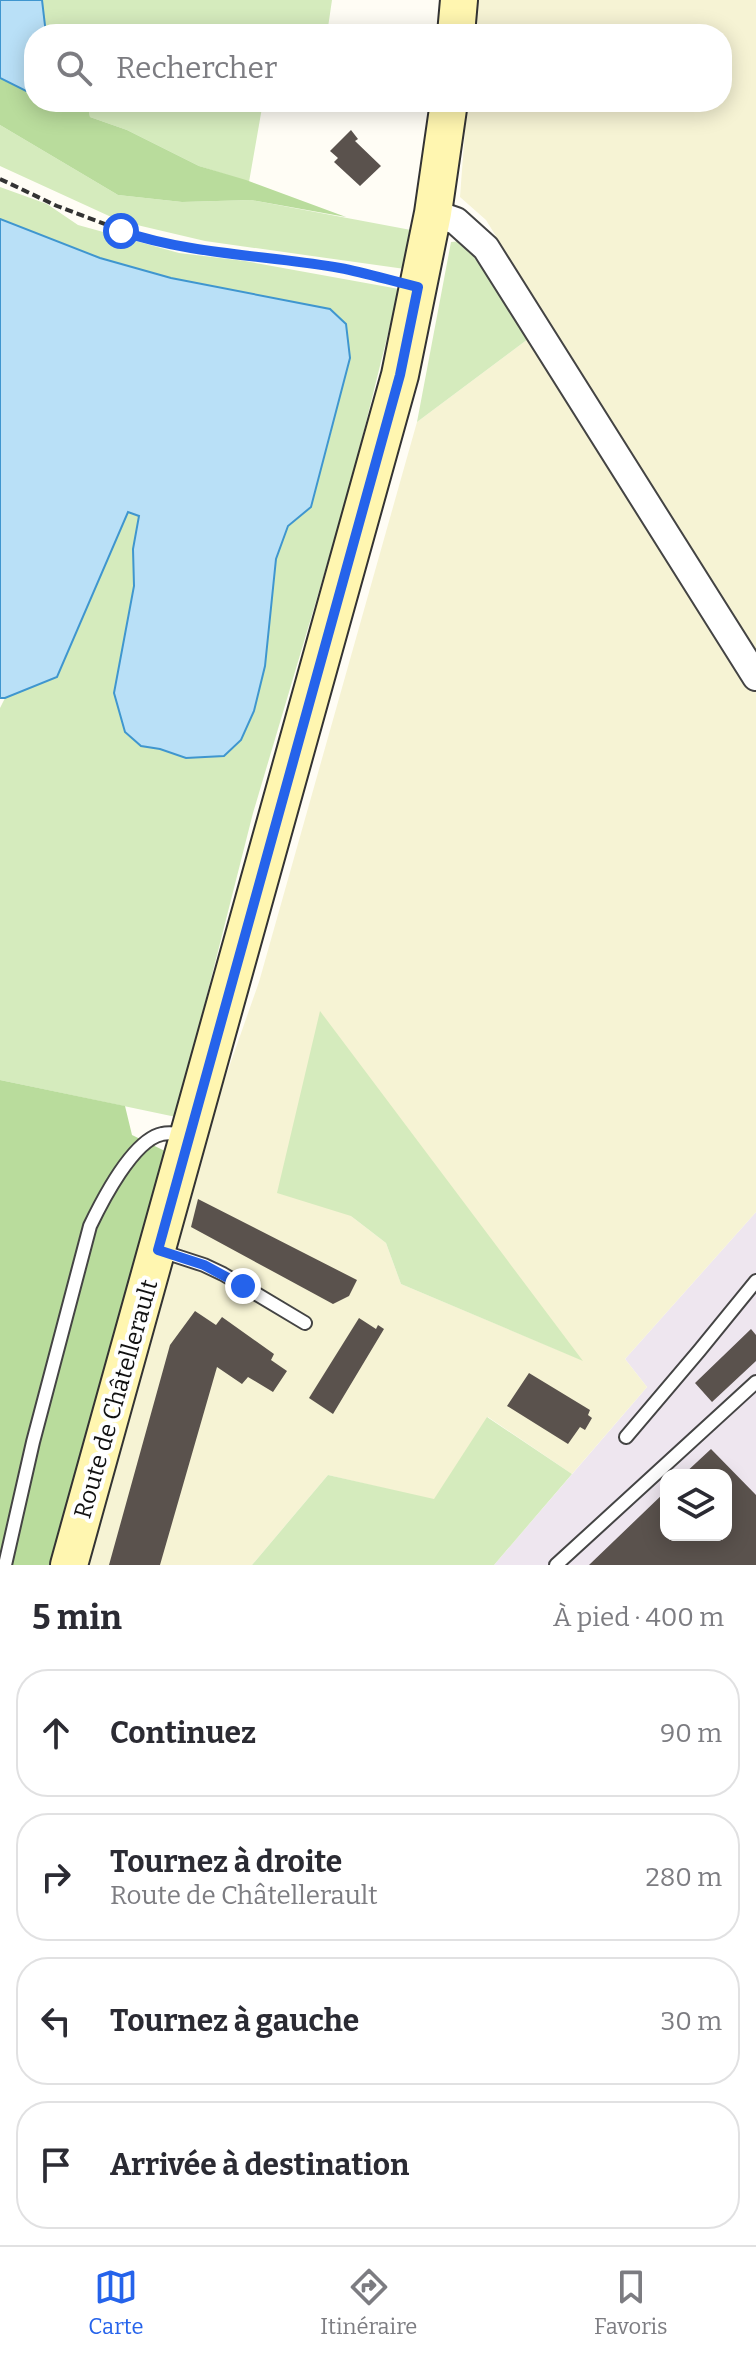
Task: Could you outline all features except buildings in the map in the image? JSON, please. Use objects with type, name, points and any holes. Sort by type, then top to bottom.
[{"type":"main road","points":[[457,24],[459,0]]},
{"type":"main road","name":"Route de Châtellerault","points":[[69,1565],[396,390],[433,213],[448,112]]},
{"type":"street","points":[[433,213],[456,221],[486,248],[756,677]]},
{"type":"lane","points":[[5,1565],[33,1442],[90,1226],[125,1166],[149,1140],[160,1134],[190,1135]]},
{"type":"lane","points":[[158,1250],[213,1269],[305,1323]]},
{"type":"lane","points":[[626,1437],[756,1281]]},
{"type":"lane","points":[[556,1565],[756,1382]]},
{"type":"path","points":[[0,179],[57,206],[147,240],[250,258],[342,268],[418,287]]},
{"type":"shaded area","points":[[475,0],[756,0],[756,1212],[625,1359],[647,1387],[572,1474],[488,1417],[434,1500],[328,1475],[252,1565],[86,1565],[209,1124],[259,982],[417,422],[548,321],[486,220],[460,197],[466,112],[732,112],[732,24],[474,24]],"holes":[[[351,1216],[582,1360],[401,1284],[386,1243]]]},
{"type":"shaded area","points":[[756,1212],[756,1565],[494,1565],[647,1387],[625,1359]]},
{"type":"green space","points":[[42,0],[332,0],[328,24],[45,24]]},
{"type":"green space","points":[[0,78],[24,90],[24,112],[89,112],[90,117],[127,130],[199,166],[346,217],[251,200],[182,202],[118,195],[0,125]]},
{"type":"green space","points":[[89,112],[261,112],[249,182],[199,166],[127,130],[90,117]]},
{"type":"green space","points":[[0,125],[118,195],[182,202],[251,200],[411,230],[405,269],[205,241],[120,221],[0,166]]},
{"type":"green space","points":[[0,187],[47,204],[78,225],[179,253],[245,261],[399,289],[350,487],[253,813],[176,1117],[0,1080],[0,708],[5,698],[57,677],[128,512],[139,515],[133,549],[141,746],[186,758],[254,711],[265,666],[276,559],[288,526],[311,507],[332,429],[250,293],[171,278],[100,258],[0,219]]},
{"type":"green space","points":[[462,241],[532,336],[417,422],[451,242]]},
{"type":"green space","points":[[320,1011],[583,1361],[401,1284],[386,1243],[351,1216],[277,1193]]},
{"type":"green space","points":[[0,1080],[125,1106],[132,1135],[167,1152],[52,1565],[0,1565]]},
{"type":"green space","points":[[487,1417],[572,1474],[494,1565],[252,1565],[328,1475],[434,1499]]},
{"type":"water","points":[[0,0],[42,0],[45,24],[24,24],[24,90],[0,78]]},
{"type":"water","points":[[0,219],[100,258],[171,278],[330,309],[346,324],[350,358],[311,507],[288,526],[276,559],[265,666],[254,711],[241,740],[224,756],[186,758],[141,746],[125,732],[114,693],[134,586],[133,549],[139,516],[128,512],[57,677],[0,698]]},
{"type":"route","points":[[121,231],[147,240],[250,258],[342,268],[418,287],[400,375],[158,1250],[204,1265],[243,1286]]}]
